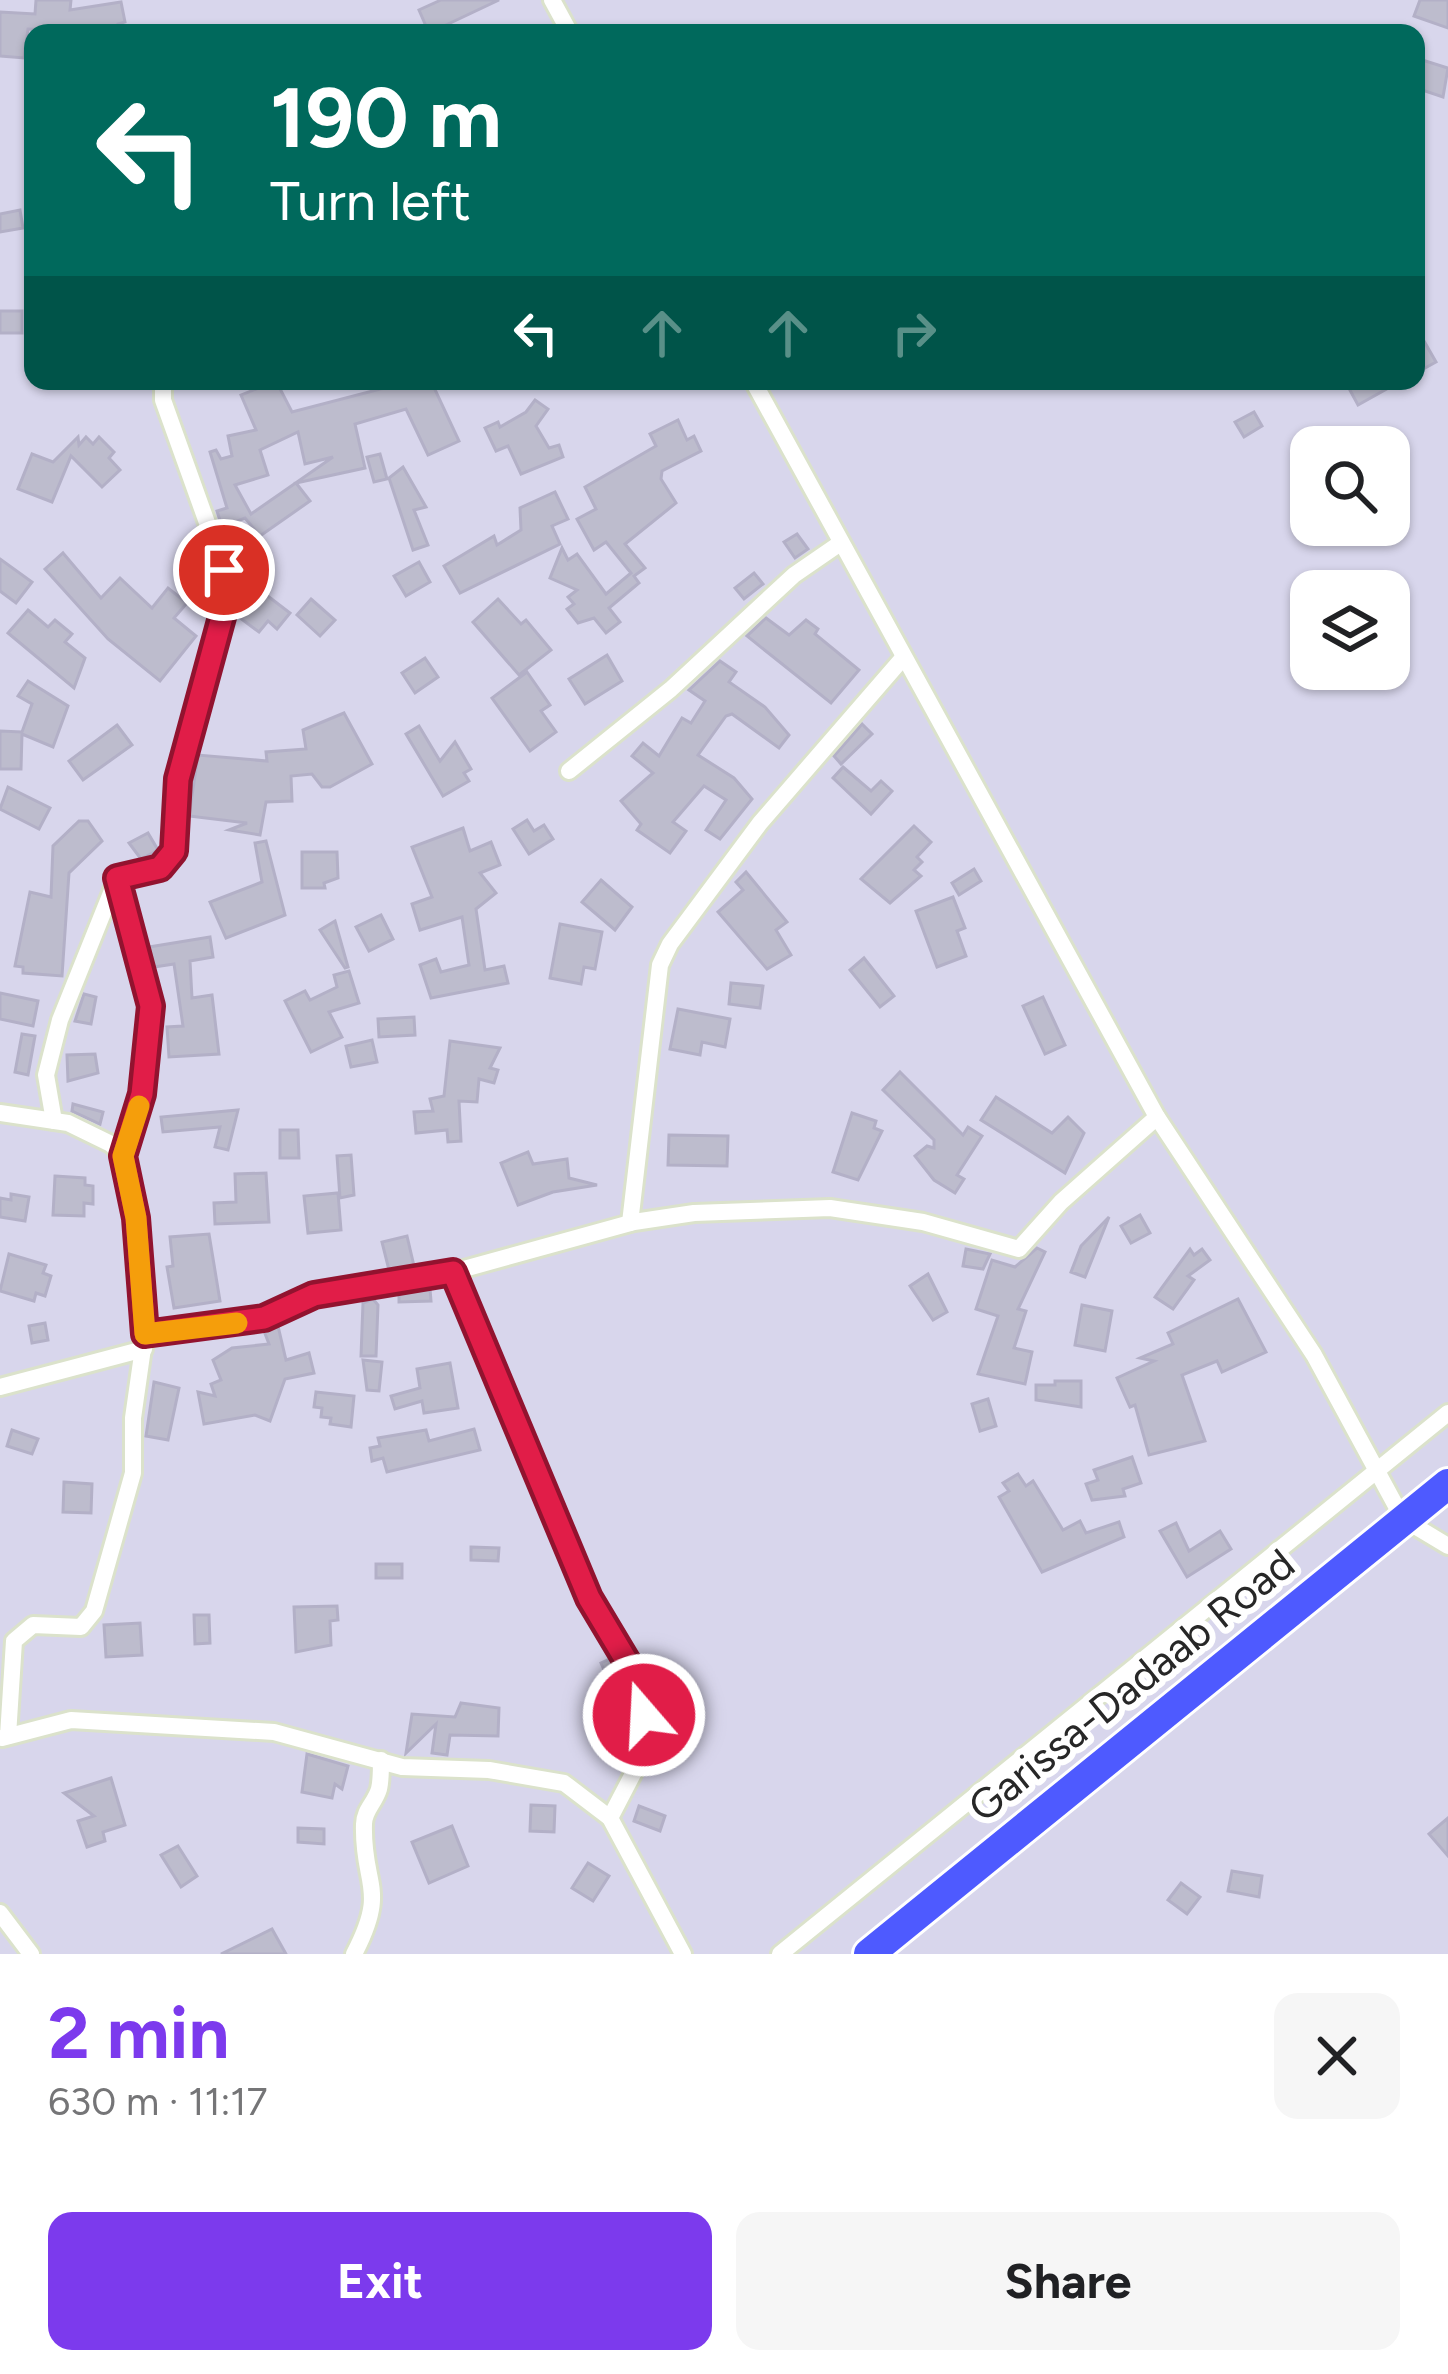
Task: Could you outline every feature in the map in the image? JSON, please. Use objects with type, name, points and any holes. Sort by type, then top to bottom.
[{"type":"highway","name":"Garissa-Dadaab Road","points":[[868,1954],[1448,1484]]},
{"type":"street","points":[[117,878],[160,868],[174,851],[178,779],[228,595],[224,570],[163,390]]},
{"type":"street","points":[[758,390],[838,544],[1157,1118],[1314,1355],[1403,1519],[1447,1544]]},
{"type":"street","points":[[569,771],[671,689],[794,575],[838,544]]},
{"type":"street","points":[[630,1223],[660,965],[670,944],[760,823],[902,659]]},
{"type":"street","points":[[54,1121],[46,1075],[60,1019],[117,878]]},
{"type":"street","points":[[117,878],[151,1006],[142,1094],[123,1156],[136,1218],[144,1341],[133,1418],[133,1474],[94,1611],[81,1627],[33,1625],[14,1640],[4,1737],[71,1720],[185,1724],[308,1737],[381,1760],[564,1783],[610,1818],[683,1954]]},
{"type":"street","points":[[0,1113],[86,1131],[123,1156]]},
{"type":"street","points":[[0,1387],[144,1341],[264,1318],[314,1295],[453,1272],[630,1223],[694,1214],[830,1208],[923,1222],[1019,1249],[1061,1202],[1157,1118]]},
{"type":"street","points":[[453,1272],[589,1598],[641,1685],[648,1745],[610,1818]]},
{"type":"street","points":[[780,1954],[1448,1413]]},
{"type":"street","points":[[354,1954],[368,1927],[376,1885],[364,1846],[364,1816],[379,1790],[381,1760]]},
{"type":"street","points":[[0,1913],[31,1954]]},
{"type":"building","points":[[36,0],[71,0],[70,10],[121,2],[125,22],[24,24],[24,58],[0,56],[0,12],[35,14]]},
{"type":"building","points":[[441,0],[499,0],[448,24],[425,24],[419,10]]},
{"type":"building","points":[[1420,0],[1448,0],[1448,28],[1414,16]]},
{"type":"building","points":[[1425,61],[1448,68],[1443,97],[1425,91]]},
{"type":"building","points":[[20,210],[23,228],[0,232],[0,214]]},
{"type":"building","points":[[0,311],[22,311],[22,333],[0,333]]},
{"type":"building","points":[[1425,343],[1436,362],[1425,368]]},
{"type":"building","points":[[254,390],[281,390],[292,412],[376,390],[435,390],[459,441],[428,455],[406,409],[355,424],[365,468],[296,483],[310,501],[260,536],[245,518],[222,527],[217,511],[227,508],[210,452],[216,450],[221,459],[232,456],[228,436],[256,430],[241,395]],"holes":[[[298,432],[305,464],[333,457],[251,514],[235,485],[268,475],[260,450]]]},
{"type":"building","points":[[1350,390],[1385,390],[1358,405]]},
{"type":"building","points":[[535,400],[548,409],[536,426],[549,448],[559,445],[563,457],[521,474],[508,446],[496,451],[485,428],[498,422],[500,427],[526,412]]},
{"type":"building","points":[[1254,412],[1262,426],[1244,437],[1235,422]]},
{"type":"building","points":[[678,420],[687,440],[694,436],[701,451],[662,471],[661,479],[676,503],[625,544],[645,568],[634,576],[639,583],[609,608],[620,622],[606,633],[594,618],[578,623],[567,609],[574,604],[568,597],[577,590],[550,578],[562,548],[568,560],[577,554],[606,594],[631,573],[606,542],[594,550],[577,519],[596,509],[585,487],[656,446],[650,434]]},
{"type":"building","points":[[78,437],[79,445],[86,437],[93,444],[99,437],[114,452],[109,458],[120,470],[102,487],[71,456],[52,502],[18,489],[32,454],[53,462]]},
{"type":"building","points":[[380,454],[387,479],[374,482],[367,457]]},
{"type":"building","points":[[403,467],[426,507],[414,510],[428,545],[413,550],[389,478]]},
{"type":"building","points":[[555,492],[568,519],[552,526],[560,544],[460,593],[444,566],[494,536],[497,545],[521,530],[520,508]]},
{"type":"building","points":[[797,534],[808,549],[795,558],[784,542]]},
{"type":"building","points":[[63,553],[101,598],[120,578],[152,608],[168,588],[187,603],[174,618],[196,636],[160,681],[108,639],[45,569]]},
{"type":"building","points":[[0,559],[32,582],[16,603],[0,591]]},
{"type":"building","points":[[419,562],[430,582],[406,596],[394,576]]},
{"type":"building","points":[[754,573],[763,584],[744,599],[735,588]]},
{"type":"building","points":[[256,587],[290,613],[277,629],[268,621],[259,632],[236,615]]},
{"type":"building","points":[[311,599],[335,620],[320,636],[297,615]]},
{"type":"building","points":[[498,599],[521,624],[526,620],[551,650],[519,675],[473,622]]},
{"type":"building","points":[[28,610],[48,627],[55,620],[72,634],[65,642],[85,658],[74,688],[8,633]]},
{"type":"building","points":[[766,618],[789,635],[806,620],[818,629],[815,634],[859,670],[831,703],[747,636]]},
{"type":"building","points":[[607,655],[622,681],[585,704],[569,679]]},
{"type":"building","points":[[425,658],[438,677],[415,693],[402,673]]},
{"type":"building","points":[[720,661],[736,672],[729,682],[765,707],[789,735],[779,748],[732,714],[726,716],[698,755],[734,778],[752,799],[720,839],[706,830],[726,800],[704,786],[673,822],[686,831],[670,853],[637,830],[641,824],[621,801],[653,773],[632,756],[643,743],[659,756],[682,718],[691,723],[705,701],[689,690]]},
{"type":"building","points":[[527,672],[550,705],[541,711],[556,732],[530,751],[492,698]]},
{"type":"building","points":[[28,681],[68,706],[53,747],[22,734],[21,769],[0,769],[0,731],[22,732],[32,704],[18,696]]},
{"type":"building","points":[[344,713],[372,764],[330,787],[322,787],[312,774],[291,776],[292,801],[266,802],[260,835],[229,830],[247,823],[189,816],[198,755],[267,761],[266,752],[306,749],[303,730]]},
{"type":"building","points":[[862,724],[872,734],[841,764],[834,756]]},
{"type":"building","points":[[117,725],[132,745],[83,780],[69,761]]},
{"type":"building","points":[[419,726],[440,761],[455,742],[471,769],[464,773],[469,781],[443,796],[406,734]]},
{"type":"building","points":[[843,767],[871,791],[881,781],[892,791],[871,814],[833,778]]},
{"type":"building","points":[[8,787],[50,808],[39,829],[0,809]]},
{"type":"building","points":[[527,820],[534,831],[544,825],[553,839],[529,854],[513,829]]},
{"type":"building","points":[[79,821],[88,821],[102,841],[69,873],[62,976],[23,973],[23,967],[15,966],[30,892],[51,897],[53,846]]},
{"type":"building","points":[[914,826],[931,842],[917,857],[922,862],[914,870],[921,876],[890,903],[861,879]]},
{"type":"building","points":[[463,828],[470,851],[491,842],[500,865],[480,873],[496,893],[476,909],[485,970],[504,966],[508,983],[431,998],[420,965],[436,959],[441,972],[469,965],[462,917],[420,930],[412,904],[432,897],[412,847]]},
{"type":"building","points":[[148,833],[158,850],[141,859],[129,843]]},
{"type":"building","points":[[266,841],[285,915],[226,938],[210,902],[262,882],[255,843]]},
{"type":"building","points":[[302,852],[337,852],[338,878],[324,883],[325,888],[302,888]]},
{"type":"building","points":[[974,869],[981,881],[959,895],[952,883]]},
{"type":"building","points":[[746,872],[787,922],[776,930],[791,955],[767,969],[718,912],[743,890],[736,882]]},
{"type":"building","points":[[601,880],[632,907],[615,930],[582,902]]},
{"type":"building","points":[[953,897],[965,928],[957,931],[966,956],[937,967],[916,911]]},
{"type":"building","points":[[381,915],[393,939],[369,951],[356,927]]},
{"type":"building","points":[[335,921],[348,967],[345,968],[320,930]]},
{"type":"building","points":[[560,924],[602,932],[595,969],[584,967],[581,984],[550,978]]},
{"type":"building","points":[[210,937],[213,957],[190,961],[192,998],[212,995],[219,1054],[169,1057],[167,1027],[183,1026],[174,964],[154,967],[149,947]]},
{"type":"building","points":[[864,958],[894,996],[880,1007],[850,970]]},
{"type":"building","points":[[349,971],[359,1003],[329,1012],[342,1037],[311,1052],[285,1001],[305,991],[310,1000],[337,987],[334,975]]},
{"type":"building","points":[[731,983],[763,986],[760,1008],[729,1004]]},
{"type":"building","points":[[0,993],[38,1001],[33,1026],[0,1019]]},
{"type":"building","points":[[84,994],[96,997],[91,1024],[75,1021]]},
{"type":"building","points":[[1043,997],[1065,1045],[1045,1054],[1023,1006]]},
{"type":"building","points":[[678,1009],[730,1019],[725,1047],[702,1042],[700,1055],[670,1049]]},
{"type":"building","points":[[414,1017],[415,1035],[379,1037],[378,1019]]},
{"type":"building","points":[[22,1034],[35,1036],[28,1075],[15,1072]]},
{"type":"building","points":[[372,1040],[377,1062],[351,1067],[346,1046]]},
{"type":"building","points":[[450,1041],[500,1048],[490,1068],[498,1070],[494,1083],[479,1079],[477,1102],[459,1101],[461,1141],[448,1142],[447,1130],[416,1133],[414,1112],[433,1111],[430,1099],[444,1096]]},
{"type":"building","points":[[95,1054],[98,1073],[68,1081],[67,1055]]},
{"type":"building","points":[[900,1072],[963,1135],[968,1127],[982,1136],[957,1175],[964,1179],[955,1193],[934,1180],[915,1156],[927,1146],[934,1148],[934,1140],[883,1090]]},
{"type":"building","points":[[996,1097],[1052,1133],[1068,1117],[1084,1133],[1065,1173],[981,1120]]},
{"type":"building","points":[[73,1104],[103,1112],[100,1124],[72,1111]]},
{"type":"building","points":[[238,1110],[228,1150],[215,1147],[220,1127],[163,1132],[161,1117]]},
{"type":"building","points":[[852,1113],[876,1121],[874,1128],[882,1131],[858,1180],[833,1172]]},
{"type":"building","points":[[280,1130],[298,1130],[299,1158],[280,1158]]},
{"type":"building","points":[[669,1135],[728,1136],[727,1166],[668,1165]]},
{"type":"building","points":[[528,1152],[533,1164],[567,1159],[569,1178],[597,1185],[553,1192],[518,1205],[501,1163]]},
{"type":"building","points":[[351,1155],[354,1195],[340,1198],[337,1156]]},
{"type":"building","points":[[266,1173],[269,1222],[215,1224],[214,1203],[236,1202],[235,1174]]},
{"type":"building","points":[[55,1176],[85,1178],[85,1185],[93,1186],[93,1204],[84,1203],[84,1216],[53,1215]]},
{"type":"building","points":[[338,1193],[341,1230],[308,1233],[304,1196]]},
{"type":"building","points":[[11,1194],[29,1197],[25,1221],[0,1217],[0,1198],[11,1200]]},
{"type":"building","points":[[1140,1215],[1150,1233],[1131,1243],[1121,1226]]},
{"type":"building","points":[[1109,1217],[1085,1277],[1071,1272],[1081,1246]]},
{"type":"building","points":[[209,1234],[220,1301],[174,1308],[167,1267],[173,1266],[170,1237]]},
{"type":"building","points":[[407,1236],[414,1266],[389,1270],[382,1242]]},
{"type":"building","points":[[1037,1248],[1045,1252],[1018,1309],[1026,1311],[1014,1348],[1032,1352],[1025,1384],[978,1374],[998,1316],[976,1309],[992,1260],[1015,1267]]},
{"type":"building","points":[[966,1249],[990,1254],[983,1269],[963,1266]]},
{"type":"building","points":[[1190,1249],[1194,1255],[1202,1249],[1210,1260],[1188,1276],[1194,1280],[1173,1309],[1155,1297]]},
{"type":"building","points":[[9,1254],[46,1265],[43,1273],[51,1276],[45,1296],[36,1293],[34,1301],[0,1291]]},
{"type":"building","points":[[928,1274],[947,1312],[933,1320],[910,1286]]},
{"type":"building","points":[[430,1289],[431,1301],[399,1302],[399,1294]]},
{"type":"building","points":[[373,1299],[378,1305],[376,1356],[361,1356],[363,1303]]},
{"type":"building","points":[[1238,1299],[1266,1352],[1222,1372],[1217,1361],[1182,1375],[1205,1441],[1149,1455],[1135,1405],[1130,1407],[1117,1378],[1154,1361],[1140,1358],[1173,1344],[1168,1333]]},
{"type":"building","points":[[1082,1305],[1112,1311],[1105,1351],[1075,1345]]},
{"type":"building","points":[[45,1323],[48,1340],[32,1343],[29,1326]]},
{"type":"building","points":[[278,1326],[286,1360],[309,1353],[314,1373],[285,1379],[270,1421],[255,1415],[204,1424],[198,1392],[215,1396],[211,1384],[221,1380],[213,1360],[232,1348],[269,1344],[264,1331]]},
{"type":"building","points":[[363,1360],[382,1362],[379,1391],[367,1390]]},
{"type":"building","points":[[450,1363],[458,1408],[424,1413],[422,1401],[395,1409],[391,1396],[420,1388],[417,1369]]},
{"type":"building","points":[[1055,1381],[1081,1381],[1081,1407],[1036,1400],[1036,1385],[1055,1385]]},
{"type":"building","points":[[154,1382],[179,1388],[168,1440],[146,1436]]},
{"type":"building","points":[[316,1392],[354,1396],[351,1427],[330,1424],[331,1418],[321,1417],[322,1408],[314,1407]]},
{"type":"building","points":[[988,1399],[996,1426],[980,1431],[972,1404]]},
{"type":"building","points":[[474,1429],[480,1450],[387,1472],[383,1458],[372,1461],[370,1448],[380,1446],[378,1438],[426,1430],[429,1441]]},
{"type":"building","points":[[12,1430],[38,1439],[32,1454],[7,1446]]},
{"type":"building","points":[[1132,1457],[1141,1483],[1123,1489],[1125,1496],[1092,1500],[1086,1484],[1098,1480],[1094,1470]]},
{"type":"building","points":[[1018,1474],[1026,1486],[1033,1481],[1063,1530],[1080,1521],[1086,1533],[1119,1522],[1124,1537],[1042,1572],[999,1497],[1009,1491],[1003,1483]]},
{"type":"building","points":[[64,1482],[92,1484],[91,1513],[63,1512]]},
{"type":"building","points":[[1176,1523],[1189,1551],[1220,1531],[1231,1549],[1187,1577],[1160,1531]]},
{"type":"building","points":[[471,1547],[499,1548],[498,1561],[471,1560]]},
{"type":"building","points":[[376,1564],[402,1564],[402,1578],[376,1578]]},
{"type":"building","points":[[337,1606],[338,1620],[330,1621],[331,1645],[296,1652],[294,1607]]},
{"type":"building","points":[[194,1615],[209,1615],[210,1643],[195,1644]]},
{"type":"building","points":[[140,1623],[142,1655],[106,1657],[104,1625]]},
{"type":"building","points":[[610,1659],[629,1689],[616,1697],[601,1663]]},
{"type":"building","points":[[461,1703],[499,1708],[498,1736],[450,1735],[447,1755],[432,1753],[436,1724],[406,1753],[412,1714],[455,1717]]},
{"type":"building","points":[[307,1754],[348,1766],[342,1789],[335,1784],[332,1798],[302,1792]]},
{"type":"building","points":[[111,1778],[125,1825],[103,1832],[105,1841],[87,1847],[78,1821],[94,1816],[64,1793]]},
{"type":"building","points":[[531,1805],[555,1806],[554,1832],[530,1831]]},
{"type":"building","points":[[639,1806],[665,1816],[660,1831],[634,1821]]},
{"type":"building","points":[[1448,1818],[1448,1856],[1429,1834]]},
{"type":"building","points":[[452,1826],[468,1866],[429,1883],[412,1842]]},
{"type":"building","points":[[298,1828],[324,1829],[324,1844],[298,1842]]},
{"type":"building","points":[[178,1846],[197,1876],[181,1887],[161,1855]]},
{"type":"building","points":[[588,1863],[609,1876],[593,1901],[572,1888]]},
{"type":"building","points":[[1232,1871],[1262,1876],[1259,1897],[1228,1891]]},
{"type":"building","points":[[1181,1883],[1200,1897],[1187,1914],[1168,1900]]},
{"type":"building","points":[[272,1929],[286,1954],[221,1954]]},
{"type":"slow traffic","points":[[139,1106],[123,1156],[136,1218],[145,1334],[237,1323]]},
{"type":"route","points":[[224,570],[228,595],[178,779],[174,851],[160,868],[117,878],[151,1006],[142,1094],[123,1156],[136,1218],[145,1334],[264,1318],[314,1295],[453,1272],[589,1598],[641,1685],[644,1715]]}]
